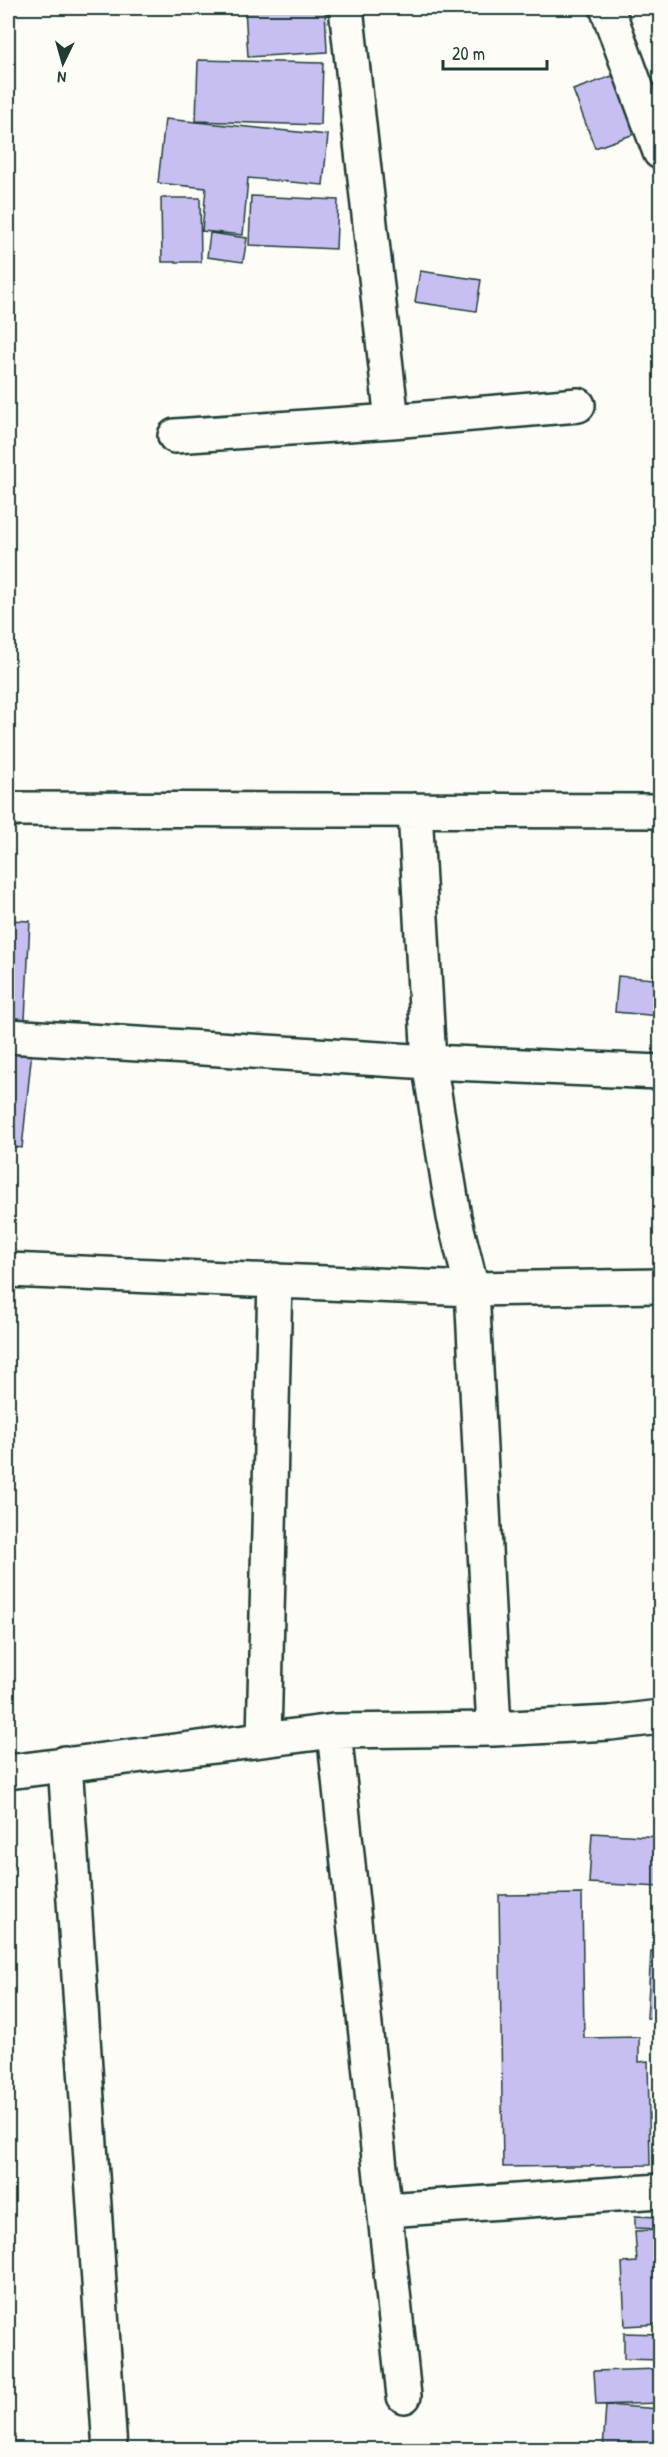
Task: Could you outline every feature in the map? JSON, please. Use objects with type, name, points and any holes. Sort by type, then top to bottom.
[{"type":"street","points":[[346,8],[392,422]]},
{"type":"street","points":[[607,8],[660,152]]},
{"type":"street","points":[[174,436],[392,422],[578,405]]},
{"type":"street","points":[[8,809],[660,811]]},
{"type":"street","points":[[415,810],[429,1062],[454,1217],[472,1289],[494,1729]]},
{"type":"street","points":[[8,1036],[429,1062],[660,1072]]},
{"type":"street","points":[[8,1270],[472,1289],[660,1286]]},
{"type":"street","points":[[264,1738],[274,1280]]},
{"type":"street","points":[[8,1772],[65,1763],[334,1731],[494,1729],[610,1723],[660,1717]]},
{"type":"street","points":[[334,1731],[404,2396]]},
{"type":"street","points":[[65,1763],[110,2450]]},
{"type":"street","points":[[386,2210],[660,2191]]},
{"type":"building","points":[[245,8],[325,8],[327,52],[248,57]]},
{"type":"building","points":[[459,8],[531,8],[531,9],[459,14]]},
{"type":"building","points":[[198,60],[323,63],[321,125],[196,121]]},
{"type":"building","points":[[615,75],[637,133],[595,148],[573,90]]},
{"type":"building","points":[[165,119],[328,135],[323,185],[248,178],[243,235],[202,231],[206,188],[158,183]]},
{"type":"building","points":[[251,196],[338,200],[336,249],[249,245]]},
{"type":"building","points":[[161,198],[200,198],[201,262],[162,262]]},
{"type":"building","points":[[210,233],[247,238],[243,262],[207,257]]},
{"type":"building","points":[[420,271],[481,280],[476,311],[415,302]]},
{"type":"building","points":[[8,920],[30,921],[25,1019],[8,1018]]},
{"type":"building","points":[[658,935],[660,935],[660,1016],[615,1012],[618,976],[654,979]]},
{"type":"building","points":[[8,1047],[32,1050],[22,1148],[8,1146]]},
{"type":"building","points":[[660,1743],[660,1826],[657,1826]]},
{"type":"building","points":[[592,1833],[660,1837],[660,1887],[589,1883]]},
{"type":"building","points":[[582,1894],[584,2038],[639,2037],[639,2062],[648,2061],[650,2165],[503,2167],[499,1895]]},
{"type":"building","points":[[651,1951],[660,1952],[660,2019],[647,2018]]},
{"type":"building","points":[[635,2216],[660,2217],[660,2229],[635,2228]]},
{"type":"building","points":[[660,2230],[660,2324],[625,2326],[622,2263],[637,2262],[635,2231]]},
{"type":"building","points":[[624,2333],[660,2334],[660,2360],[624,2359]]},
{"type":"building","points":[[659,2369],[660,2403],[596,2405],[594,2371]]},
{"type":"building","points":[[606,2405],[660,2409],[660,2450],[603,2450]]}]
